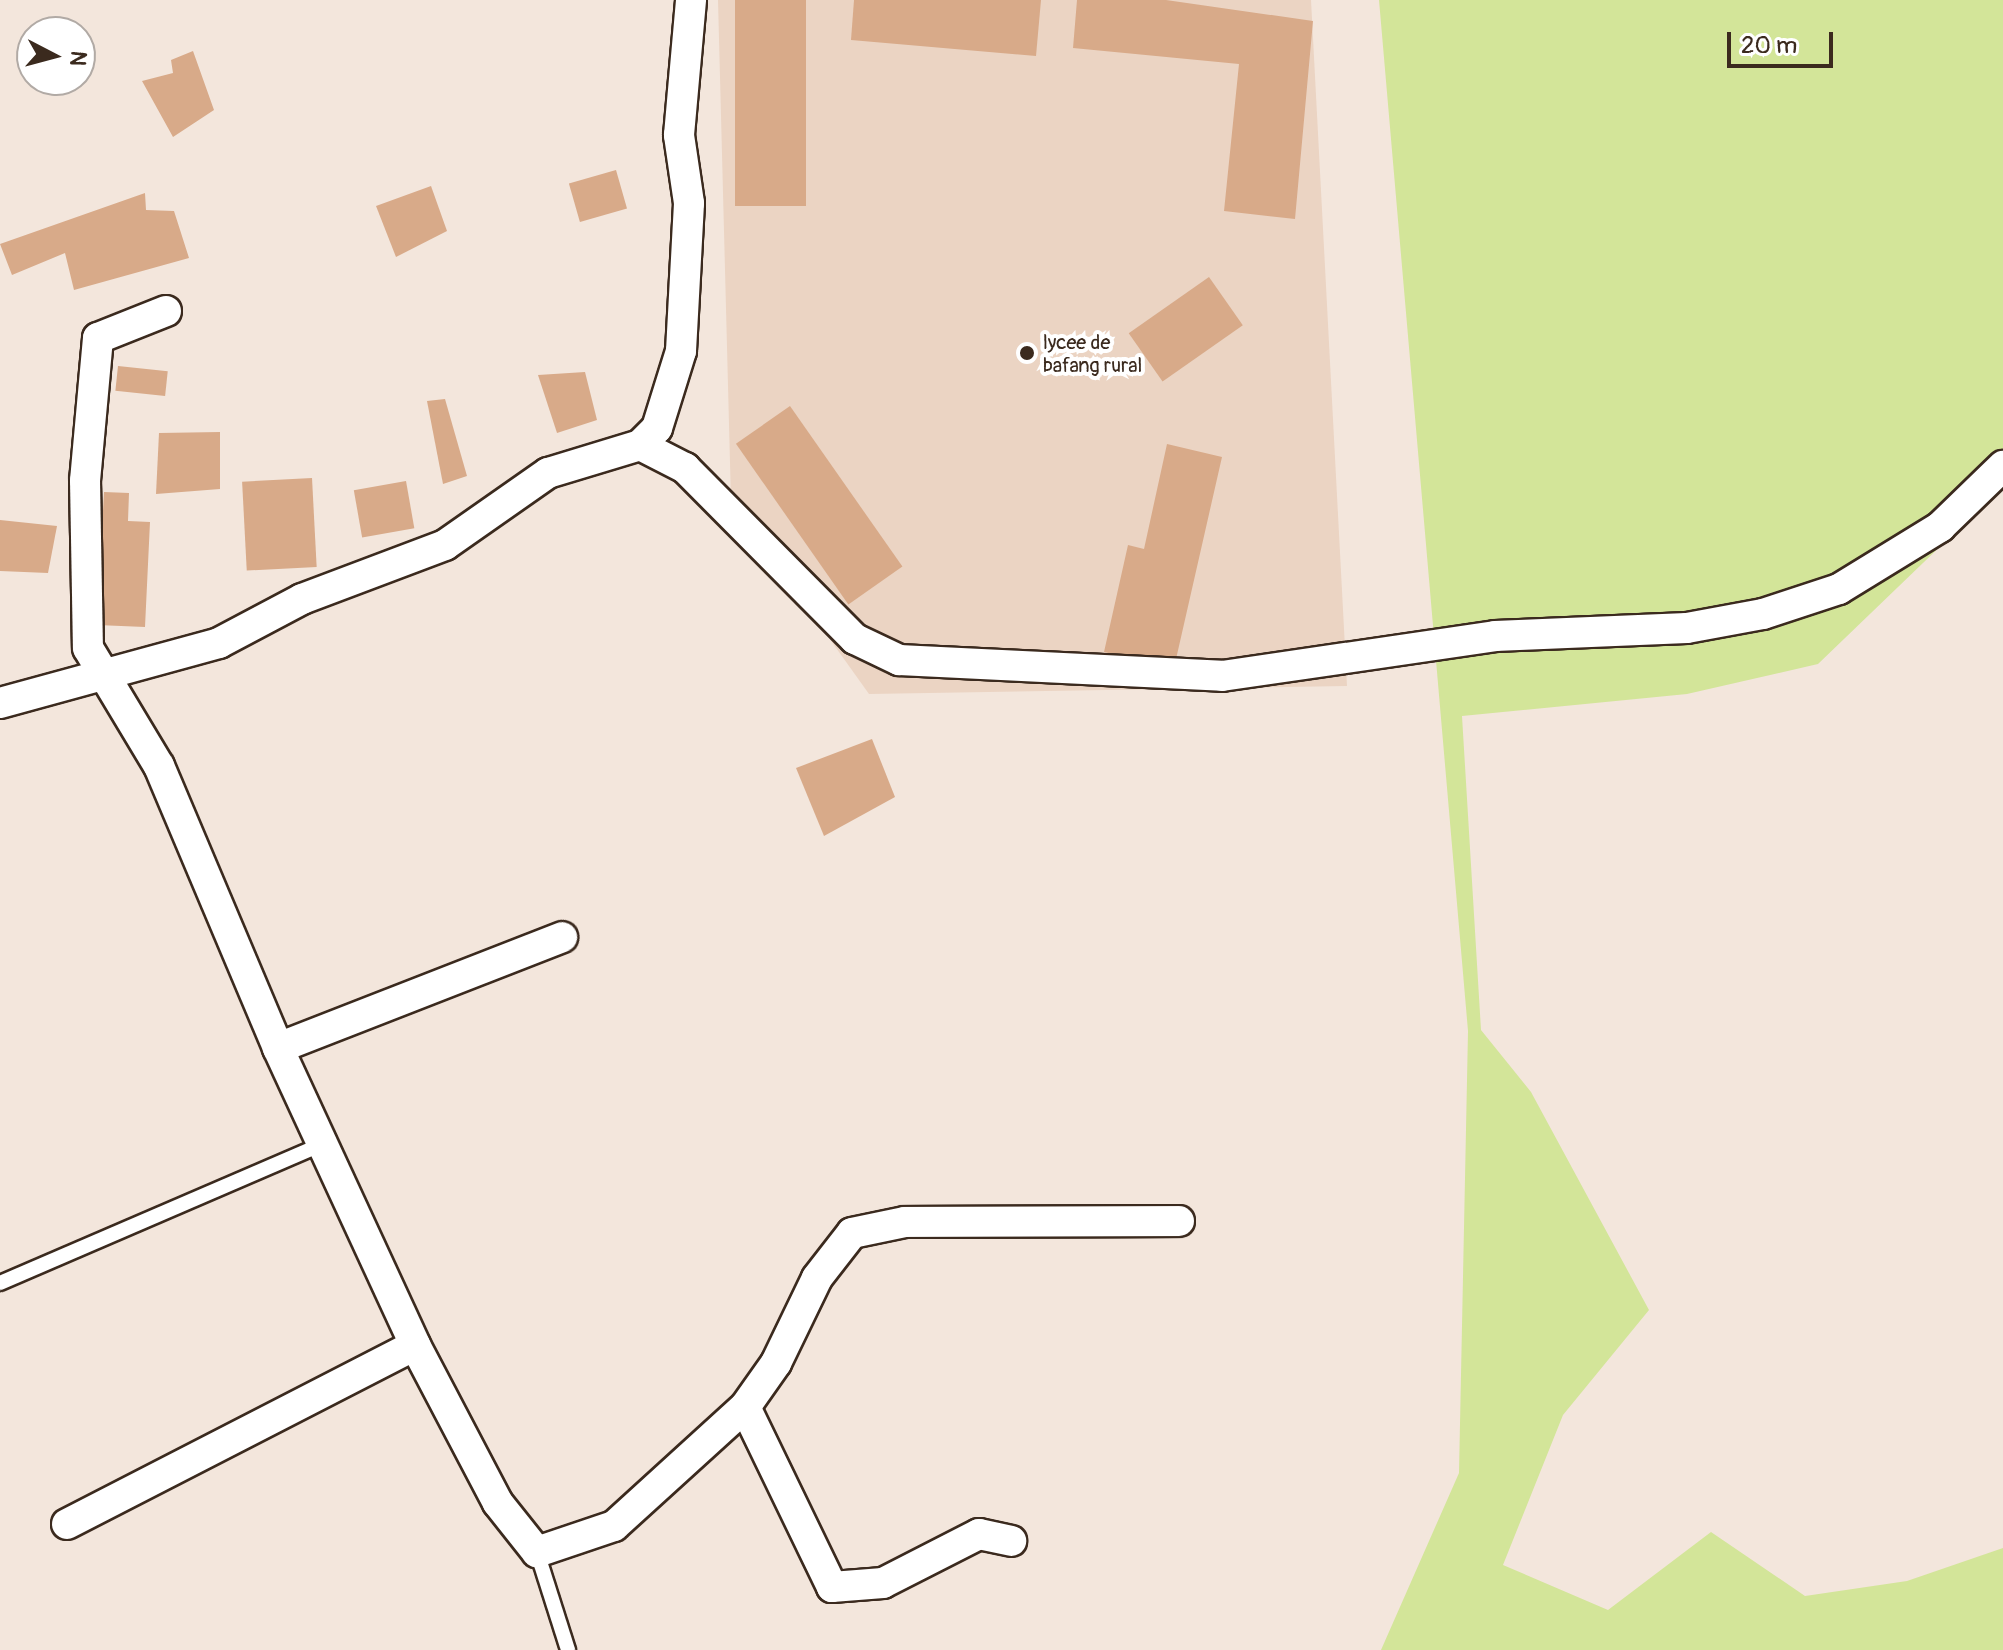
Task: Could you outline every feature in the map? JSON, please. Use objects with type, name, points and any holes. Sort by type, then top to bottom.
[{"type":"street","points":[[0,703],[219,643],[302,599],[445,545],[548,473],[640,445],[657,428],[681,351],[689,203],[679,135],[691,0]]},
{"type":"street","points":[[166,311],[98,338],[91,371],[88,648],[159,766],[278,1048],[415,1345],[498,1503],[537,1552],[614,1526],[745,1407],[776,1363],[817,1278],[852,1233],[905,1222],[1179,1221]]},
{"type":"street","points":[[640,445],[685,468],[855,639],[899,660],[1222,676],[1495,636],[1687,628],[1763,614],[1839,589],[1940,527],[2003,466]]},
{"type":"street","points":[[278,1048],[562,937]]},
{"type":"street","points":[[67,1524],[415,1345]]},
{"type":"street","points":[[745,1407],[832,1587],[883,1583],[979,1534],[1011,1541]]},
{"type":"lane","points":[[0,1283],[321,1145]]},
{"type":"lane","points":[[537,1552],[568,1650]]},
{"type":"shaded area","name":"lycee de bafang rural","points":[[718,0],[1311,0],[1347,686],[869,694],[731,501]]},
{"type":"green space","points":[[1379,0],[2003,0],[2003,486],[1818,664],[1687,694],[1462,716],[1481,1030],[1531,1092],[1649,1310],[1563,1415],[1503,1565],[1608,1610],[1711,1532],[1805,1596],[1907,1581],[2003,1548],[2003,1650],[1381,1650],[1459,1473],[1468,1031]]},
{"type":"building","points":[[735,0],[806,0],[806,206],[735,206]]},
{"type":"building","points":[[854,0],[1041,0],[1036,56],[851,40]]},
{"type":"building","points":[[1077,0],[1166,0],[1313,21],[1295,219],[1224,211],[1239,64],[1073,48]]},
{"type":"building","points":[[193,51],[214,110],[173,137],[142,81],[173,73],[171,60]]},
{"type":"building","points":[[616,170],[627,208],[580,222],[569,184]]},
{"type":"building","points":[[431,186],[447,231],[396,257],[376,206]]},
{"type":"building","points":[[145,193],[146,210],[174,211],[189,258],[74,290],[65,253],[12,275],[0,244]]},
{"type":"building","points":[[1209,277],[1243,325],[1163,382],[1129,333]]},
{"type":"building","points":[[118,366],[168,371],[165,396],[115,391]]},
{"type":"building","points":[[585,372],[597,420],[557,433],[538,375]]},
{"type":"building","points":[[445,399],[467,476],[443,484],[427,401]]},
{"type":"building","points":[[790,406],[902,567],[848,604],[736,444]]},
{"type":"building","points":[[220,432],[220,489],[156,494],[159,433]]},
{"type":"building","points":[[1167,444],[1222,457],[1174,668],[1104,652],[1128,545],[1144,549]]},
{"type":"building","points":[[312,478],[317,567],[247,571],[242,482]]},
{"type":"building","points":[[406,481],[414,528],[362,537],[354,490]]},
{"type":"building","points":[[104,492],[129,493],[128,521],[150,522],[145,627],[97,625]]},
{"type":"building","points":[[0,520],[57,526],[48,573],[0,571]]},
{"type":"building","points":[[872,739],[895,797],[824,836],[796,768]]},
{"type":"place","name":"lycee de bafang rural","points":[[1027,353]]}]
